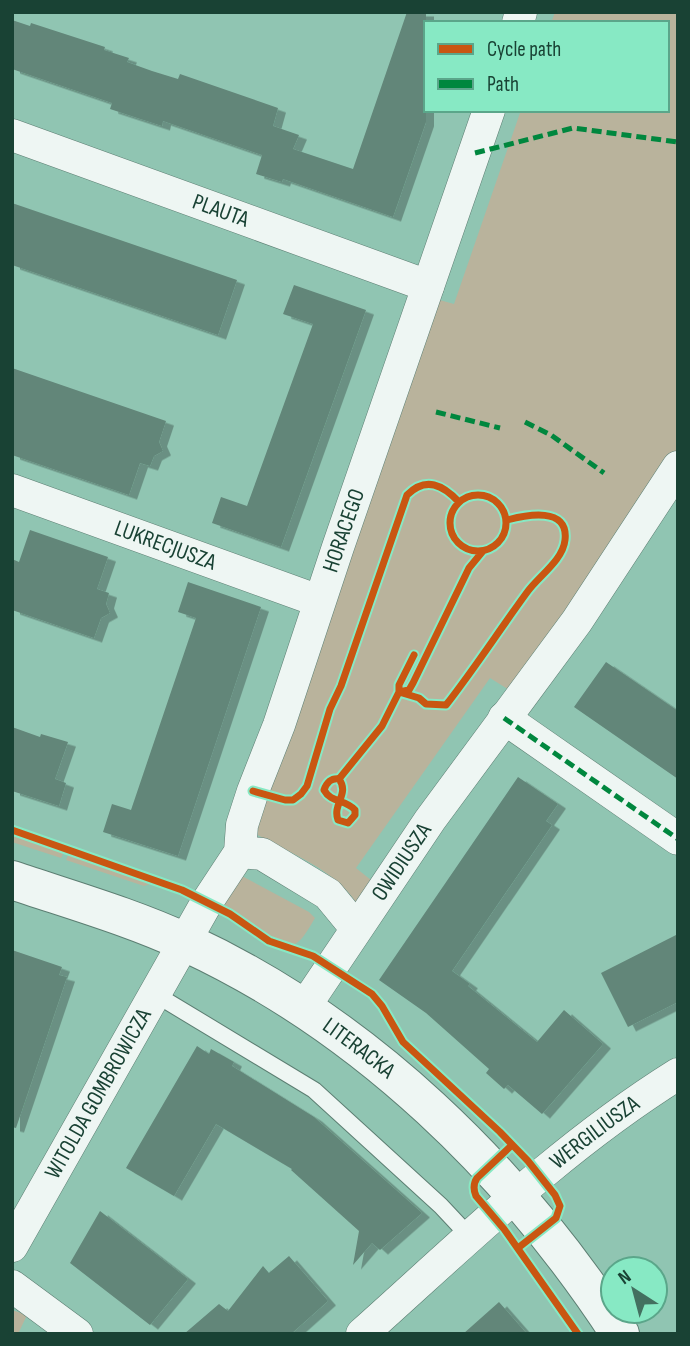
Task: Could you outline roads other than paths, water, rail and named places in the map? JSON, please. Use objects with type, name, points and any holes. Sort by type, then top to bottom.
[{"type":"street","name":"HORACEGO","points":[[186,942],[207,902],[240,852],[242,825],[279,725],[319,601],[488,112]]},
{"type":"street","name":"PLAUTA","points":[[12,135],[428,286]]},
{"type":"street","name":"OWIDIUSZA","points":[[303,1009],[356,928],[504,718],[577,621],[678,467]]},
{"type":"street","name":"LUKRECJUSZA","points":[[12,490],[319,601]]},
{"type":"street","points":[[504,718],[678,839]]},
{"type":"street","points":[[240,852],[262,854],[328,894],[356,928]]},
{"type":"street","name":"LITERACKA","points":[[12,880],[141,923],[186,942],[233,966],[303,1009],[417,1096],[456,1131],[567,1257],[620,1334]]},
{"type":"street","name":"WITOLDA GOMBROWICZA","points":[[12,1246],[186,942]]},
{"type":"street","name":"WERGILIUSZA","points":[[362,1334],[539,1174],[606,1121],[678,1074]]},
{"type":"street","points":[[12,1286],[77,1334]]},
{"type":"lane","points":[[155,994],[313,1090],[441,1206],[470,1237]]}]
